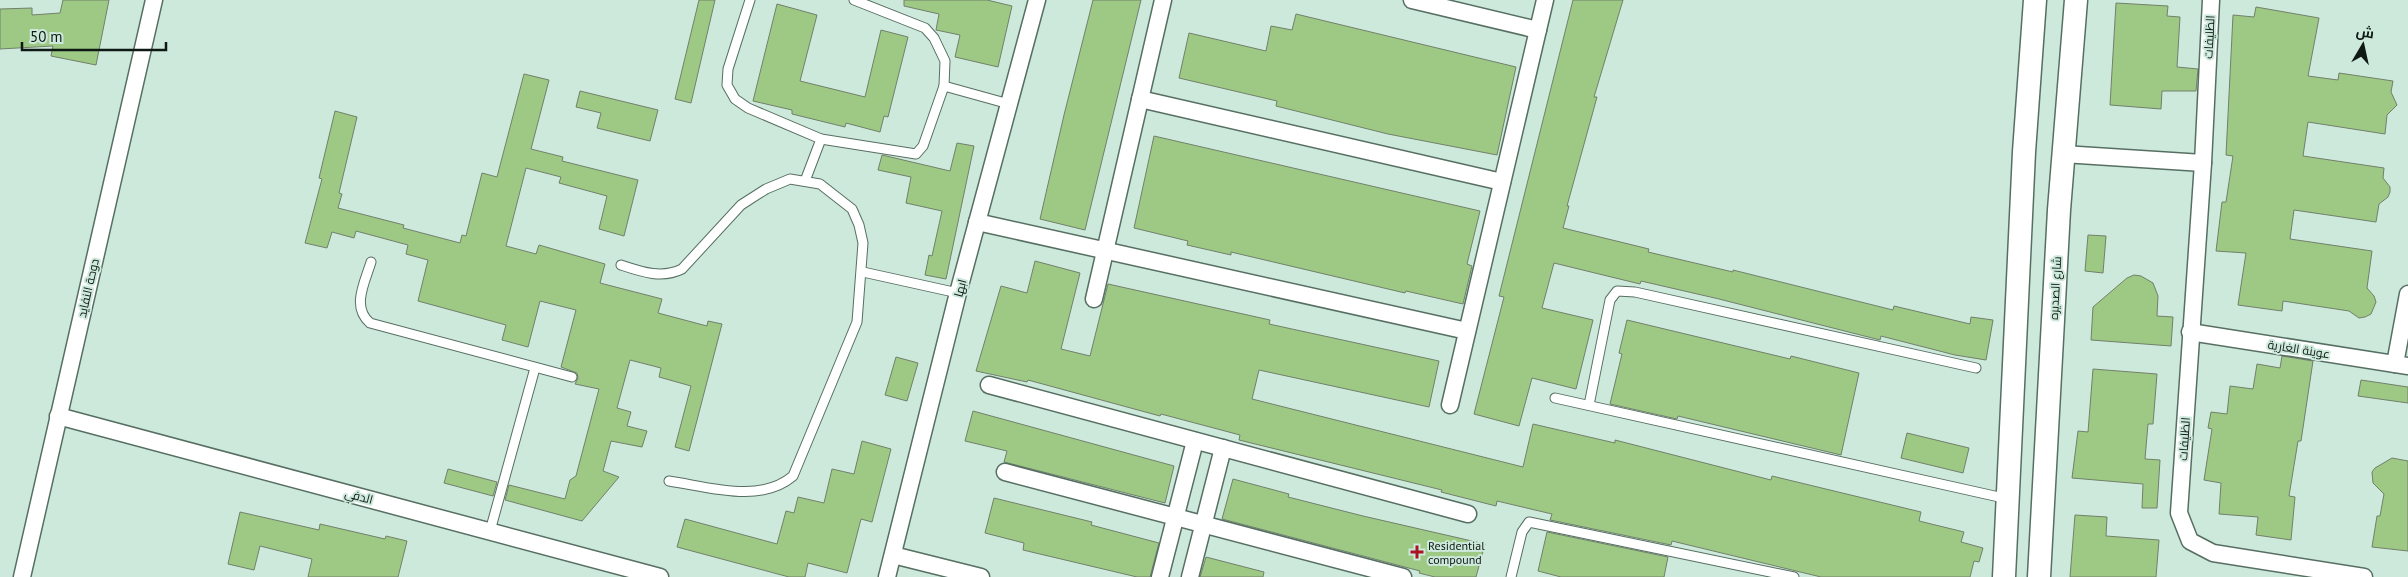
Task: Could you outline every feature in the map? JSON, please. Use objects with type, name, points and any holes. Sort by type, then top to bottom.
[{"type":"main road","points":[[2004,577],[2024,152],[2035,0]]},
{"type":"main road","name":"شارع الصديره","points":[[2039,577],[2064,154],[2076,0]]},
{"type":"street","name":"دوحة النفايد","points":[[22,577],[154,0]]},
{"type":"street","name":"ابها","points":[[887,577],[958,293],[1037,0]]},
{"type":"street","points":[[1094,299],[1163,0]]},
{"type":"street","points":[[1412,0],[1538,30]]},
{"type":"street","points":[[1450,405],[1545,0]]},
{"type":"street","name":"الظليفات","points":[[2211,0],[2203,163],[2179,513],[2190,541],[2212,553],[2360,577]]},
{"type":"street","points":[[1140,99],[1502,182]]},
{"type":"street","points":[[2064,154],[2203,163]]},
{"type":"street","points":[[977,222],[1467,331]]},
{"type":"street","points":[[2402,365],[2408,294]]},
{"type":"street","name":"عوينة الغارية","points":[[2190,332],[2402,365]]},
{"type":"street","points":[[989,385],[1468,514]]},
{"type":"street","name":"الدفي","points":[[58,416],[660,577]]},
{"type":"street","points":[[1160,577],[1195,440]]},
{"type":"street","points":[[1190,577],[1223,448]]},
{"type":"street","points":[[1005,472],[1403,577]]},
{"type":"street","points":[[893,555],[980,577]]},
{"type":"lane","points":[[750,0],[728,69],[727,85],[735,99],[748,108],[821,139],[916,154],[923,146],[944,86],[945,61],[934,38],[925,28],[854,0]]},
{"type":"lane","points":[[944,86],[1009,104]]},
{"type":"lane","points":[[805,181],[821,139]]},
{"type":"lane","points":[[621,265],[641,272],[670,275],[682,269],[741,205],[766,189],[790,179],[820,184],[852,209],[860,225],[863,243],[857,322],[794,476],[783,485],[745,493],[669,481]]},
{"type":"lane","points":[[371,262],[360,306],[365,318],[370,323],[572,377]]},
{"type":"lane","points":[[862,272],[958,293]]},
{"type":"lane","points":[[1589,405],[1610,300],[1617,291],[1635,292],[1976,368]]},
{"type":"lane","points":[[490,531],[535,368]]},
{"type":"lane","points":[[1555,398],[2008,499]]},
{"type":"lane","points":[[1510,577],[1522,532],[1529,522],[1794,577]]},
{"type":"building","points":[[63,0],[109,0],[96,65],[51,56],[53,46],[0,49],[0,9],[32,8],[32,15],[60,13]]},
{"type":"building","points":[[699,0],[715,0],[691,103],[675,99]]},
{"type":"building","points":[[904,0],[987,0],[1012,6],[998,67],[955,57],[960,35],[936,30],[939,14],[904,6]]},
{"type":"building","points":[[1093,0],[1141,0],[1085,230],[1040,219]]},
{"type":"building","points":[[1573,0],[1623,0],[1594,97],[1597,97],[1567,206],[1569,206],[1563,228],[1649,249],[1648,252],[1733,272],[1733,270],[1893,310],[1894,306],[1970,324],[1971,317],[1993,320],[1986,360],[1955,355],[1881,336],[1880,340],[1719,299],[1641,281],[1640,284],[1554,263],[1542,308],[1593,320],[1576,389],[1532,378],[1519,426],[1474,414],[1504,297],[1499,296]]},
{"type":"building","points":[[2116,3],[2168,6],[2167,16],[2180,17],[2177,67],[2198,69],[2196,91],[2162,91],[2161,109],[2110,105]]},
{"type":"building","points":[[777,4],[817,15],[800,81],[865,97],[881,30],[908,37],[888,117],[884,116],[880,132],[846,123],[845,127],[792,114],[792,110],[753,101]]},
{"type":"building","points":[[2256,7],[2319,18],[2308,76],[2338,80],[2339,73],[2393,81],[2391,92],[2397,105],[2387,115],[2385,134],[2308,122],[2303,156],[2384,168],[2383,178],[2390,187],[2390,192],[2388,197],[2379,204],[2376,222],[2294,210],[2290,239],[2372,251],[2367,288],[2374,296],[2376,302],[2371,314],[2365,317],[2359,318],[2349,311],[2283,301],[2282,311],[2238,305],[2246,253],[2216,251],[2222,202],[2226,202],[2233,156],[2226,155],[2233,15],[2254,17]]},
{"type":"building","points":[[1296,14],[1516,67],[1497,155],[1388,134],[1276,106],[1277,101],[1179,78],[1189,33],[1266,51],[1271,26],[1292,30]]},
{"type":"building","points":[[524,74],[549,80],[531,149],[563,157],[562,161],[638,180],[624,236],[599,229],[607,196],[559,183],[561,177],[526,168],[506,246],[536,254],[539,245],[605,264],[600,283],[662,299],[658,313],[707,326],[708,321],[722,324],[689,451],[675,447],[691,386],[659,377],[661,368],[630,360],[617,408],[631,412],[627,426],[647,431],[642,447],[611,441],[603,471],[619,477],[582,521],[505,500],[509,485],[565,499],[570,480],[576,476],[599,389],[575,384],[578,378],[577,373],[561,367],[576,310],[540,301],[528,347],[502,340],[506,325],[418,301],[428,260],[406,254],[408,245],[356,231],[354,238],[332,232],[327,248],[305,243],[322,179],[319,178],[335,111],[357,117],[339,193],[342,194],[338,208],[404,225],[403,228],[460,243],[462,235],[466,236],[482,173],[497,177]]},
{"type":"building","points":[[580,91],[658,110],[650,141],[597,128],[601,113],[576,107]]},
{"type":"building","points":[[1154,136],[1480,211],[1467,264],[1472,266],[1463,304],[1406,291],[1405,293],[1231,252],[1231,255],[1187,245],[1188,241],[1134,228]]},
{"type":"building","points":[[957,143],[974,146],[946,279],[925,275],[929,255],[932,256],[942,211],[906,203],[911,177],[878,170],[882,155],[950,171]]},
{"type":"building","points":[[2088,235],[2106,236],[2103,273],[2085,271]]},
{"type":"building","points":[[1035,261],[1080,273],[1061,349],[1090,356],[1108,284],[1270,320],[1269,324],[1439,361],[1429,407],[1259,370],[1252,399],[1523,467],[1533,424],[1615,443],[1615,440],[1771,480],[1772,476],[1921,512],[1919,521],[1964,532],[1961,542],[1983,548],[1979,562],[1974,561],[1970,577],[1821,577],[1672,541],[1671,545],[1550,520],[1552,514],[1497,501],[1496,506],[1441,492],[1442,490],[1239,440],[1240,435],[1161,414],[1160,416],[1028,380],[1027,382],[976,371],[1001,286],[1027,293]]},
{"type":"building","points":[[2134,275],[2141,276],[2153,283],[2158,296],[2157,316],[2173,317],[2171,346],[2091,340],[2093,307],[2127,278]]},
{"type":"building","points":[[1627,320],[1790,359],[1791,356],[1859,373],[1841,455],[1678,416],[1677,419],[1610,404],[1622,354],[1619,353]]},
{"type":"building","points":[[2282,356],[2313,361],[2301,441],[2298,441],[2289,496],[2295,497],[2291,540],[2256,535],[2258,517],[2219,514],[2221,483],[2204,480],[2212,429],[2208,428],[2211,412],[2227,414],[2230,386],[2253,389],[2257,364],[2280,368]]},
{"type":"building","points":[[896,357],[918,363],[907,401],[885,395]]},
{"type":"building","points":[[2093,369],[2157,374],[2153,424],[2148,424],[2145,459],[2160,460],[2157,508],[2142,508],[2143,484],[2072,478],[2078,431],[2088,432]]},
{"type":"building","points":[[2361,380],[2408,387],[2408,403],[2358,396]]},
{"type":"building","points":[[973,411],[1174,466],[1165,503],[1004,462],[1007,451],[965,441]]},
{"type":"building","points":[[1907,433],[1969,448],[1963,473],[1901,458]]},
{"type":"building","points":[[862,441],[891,449],[872,522],[861,519],[847,573],[808,563],[805,577],[789,577],[677,547],[685,519],[777,544],[786,511],[794,513],[798,497],[824,503],[832,469],[854,474]]},
{"type":"building","points":[[2392,458],[2408,461],[2408,551],[2372,547],[2377,516],[2380,516],[2384,494],[2373,483],[2372,472],[2375,468]]},
{"type":"building","points":[[448,469],[497,482],[493,496],[444,483]]},
{"type":"building","points":[[1233,479],[1289,494],[1288,497],[1485,544],[1476,577],[1435,577],[1419,573],[1420,571],[1222,519]]},
{"type":"building","points":[[994,498],[1092,522],[1091,525],[1159,543],[1150,577],[1137,577],[1023,550],[1024,543],[985,533]]},
{"type":"building","points":[[240,512],[319,530],[320,524],[385,539],[386,536],[407,541],[398,577],[308,577],[312,559],[260,546],[254,570],[228,564]]},
{"type":"building","points":[[2075,515],[2107,517],[2106,536],[2159,540],[2156,577],[2070,577]]},
{"type":"building","points":[[1547,532],[1668,557],[1664,577],[1561,577],[1538,571]]},
{"type":"building","points":[[1206,557],[1264,572],[1263,577],[1200,577]]},
{"type":"place","name":"Residential compound","points":[[1417,552]]}]
